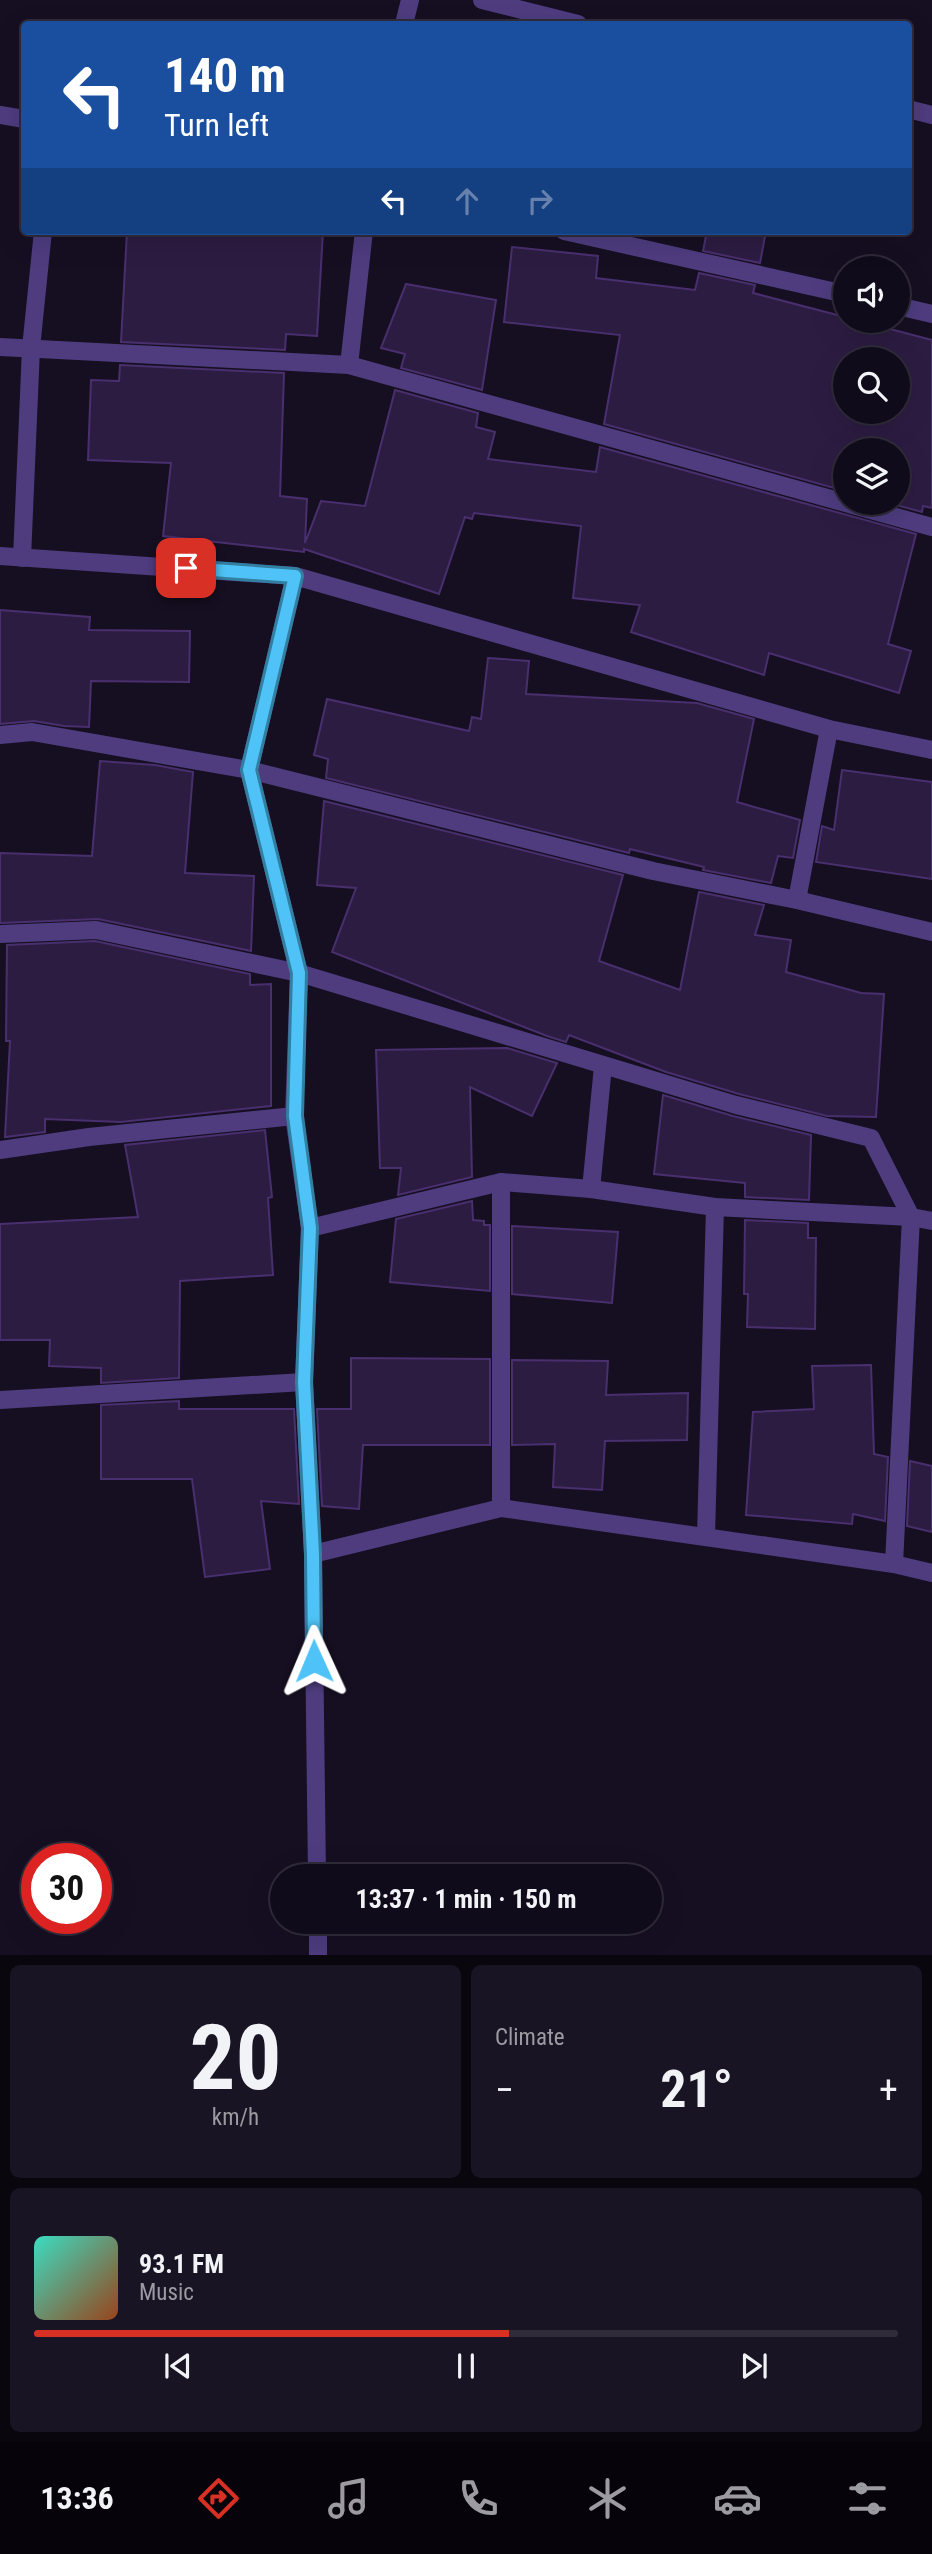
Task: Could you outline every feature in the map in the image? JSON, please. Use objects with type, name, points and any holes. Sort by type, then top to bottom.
[{"type":"street","points":[[405,21],[410,0]]},
{"type":"street","points":[[482,0],[566,21]]},
{"type":"street","points":[[912,110],[932,115]]},
{"type":"street","points":[[0,115],[21,119]]},
{"type":"street","points":[[22,558],[31,348],[43,235]]},
{"type":"street","points":[[349,365],[364,235]]},
{"type":"street","points":[[582,235],[833,292]]},
{"type":"street","points":[[910,309],[932,314]]},
{"type":"street","points":[[0,346],[349,365],[932,527]]},
{"type":"street","points":[[0,556],[295,576],[829,729],[932,750]]},
{"type":"street","points":[[295,576],[249,770],[299,973],[295,1116],[310,1228],[304,1382],[313,1554],[317,1864]]},
{"type":"street","points":[[797,900],[829,729]]},
{"type":"street","points":[[0,735],[32,732],[249,770],[653,870],[932,932]]},
{"type":"street","points":[[0,934],[96,930],[299,973],[736,1105],[871,1138],[911,1217],[894,1564]]},
{"type":"street","points":[[590,1189],[603,1066]]},
{"type":"street","points":[[0,1150],[89,1136],[295,1116]]},
{"type":"street","points":[[310,1228],[501,1182],[590,1189],[715,1207],[911,1217],[932,1222]]},
{"type":"street","points":[[501,1182],[501,1508]]},
{"type":"street","points":[[706,1536],[715,1207]]},
{"type":"street","points":[[0,1400],[304,1382]]},
{"type":"street","points":[[313,1554],[501,1508],[894,1564],[932,1573]]},
{"type":"street","points":[[318,1934],[318,1955]]},
{"type":"building","points":[[127,235],[323,235],[317,336],[286,334],[285,350],[121,342]]},
{"type":"building","points":[[706,235],[765,235],[760,263],[703,251]]},
{"type":"building","points":[[512,247],[598,256],[596,278],[695,290],[699,273],[755,285],[753,293],[833,314],[833,333],[905,333],[932,340],[932,508],[923,506],[922,512],[910,509],[910,438],[833,438],[833,488],[604,424],[620,335],[504,322]]},
{"type":"building","points":[[406,284],[496,300],[482,390],[401,368],[405,354],[381,348]]},
{"type":"building","points":[[120,365],[284,373],[280,496],[307,499],[305,543],[321,501],[365,506],[395,390],[478,413],[476,427],[495,432],[488,459],[596,472],[600,447],[833,511],[833,515],[847,515],[916,534],[888,644],[911,651],[899,693],[769,653],[764,675],[631,632],[640,605],[573,598],[581,526],[474,513],[472,519],[465,517],[439,594],[304,549],[304,552],[163,536],[171,463],[88,460],[91,380],[119,381]]},
{"type":"building","points":[[0,610],[90,617],[89,630],[190,631],[189,682],[91,681],[89,727],[34,721],[0,724]]},
{"type":"building","points":[[488,658],[529,661],[526,694],[697,703],[754,719],[737,802],[800,820],[793,858],[778,856],[771,883],[703,870],[704,867],[630,849],[629,853],[326,778],[328,759],[314,755],[327,699],[469,731],[472,717],[481,719]]},
{"type":"building","points":[[100,761],[155,765],[193,772],[185,873],[254,876],[251,951],[98,919],[0,923],[0,853],[92,856]]},
{"type":"building","points":[[842,770],[932,782],[932,879],[816,862],[822,826],[834,830]]},
{"type":"building","points":[[324,801],[623,875],[599,961],[680,990],[699,892],[764,905],[755,935],[791,940],[786,972],[861,993],[884,994],[876,1117],[827,1116],[666,1072],[569,1035],[566,1042],[332,952],[356,888],[317,885]]},
{"type":"building","points":[[95,941],[250,974],[250,985],[271,984],[271,1106],[121,1122],[45,1119],[45,1132],[5,1137],[10,1041],[6,1041],[7,945]]},
{"type":"building","points":[[507,1048],[557,1063],[532,1116],[470,1087],[472,1177],[398,1195],[401,1168],[380,1168],[376,1050]]},
{"type":"building","points":[[663,1095],[811,1135],[809,1200],[745,1197],[745,1183],[654,1174]]},
{"type":"building","points":[[265,1130],[272,1197],[268,1198],[273,1275],[180,1281],[179,1378],[101,1383],[101,1368],[49,1366],[50,1340],[0,1340],[0,1224],[138,1217],[125,1145]]},
{"type":"building","points":[[472,1201],[473,1220],[484,1221],[484,1225],[490,1225],[490,1291],[390,1282],[396,1219]]},
{"type":"building","points":[[745,1220],[808,1223],[808,1238],[816,1238],[815,1329],[747,1327],[748,1294],[744,1294]]},
{"type":"building","points":[[512,1226],[618,1232],[612,1303],[512,1294]]},
{"type":"building","points":[[351,1358],[490,1359],[490,1445],[363,1445],[359,1509],[322,1506],[317,1409],[351,1409]]},
{"type":"building","points":[[512,1360],[608,1361],[606,1395],[688,1393],[687,1440],[605,1441],[602,1490],[553,1487],[555,1444],[512,1445]]},
{"type":"building","points":[[871,1365],[874,1454],[888,1457],[885,1521],[853,1514],[852,1524],[746,1515],[753,1412],[814,1409],[812,1366]]},
{"type":"building","points":[[179,1401],[179,1409],[294,1409],[299,1504],[261,1501],[270,1569],[205,1577],[192,1479],[101,1479],[101,1405]]},
{"type":"building","points":[[910,1461],[932,1466],[932,1532],[907,1526]]},
{"type":"route","points":[[186,568],[295,576],[249,770],[299,973],[295,1116],[310,1228],[304,1382],[313,1554],[314,1661]]}]
